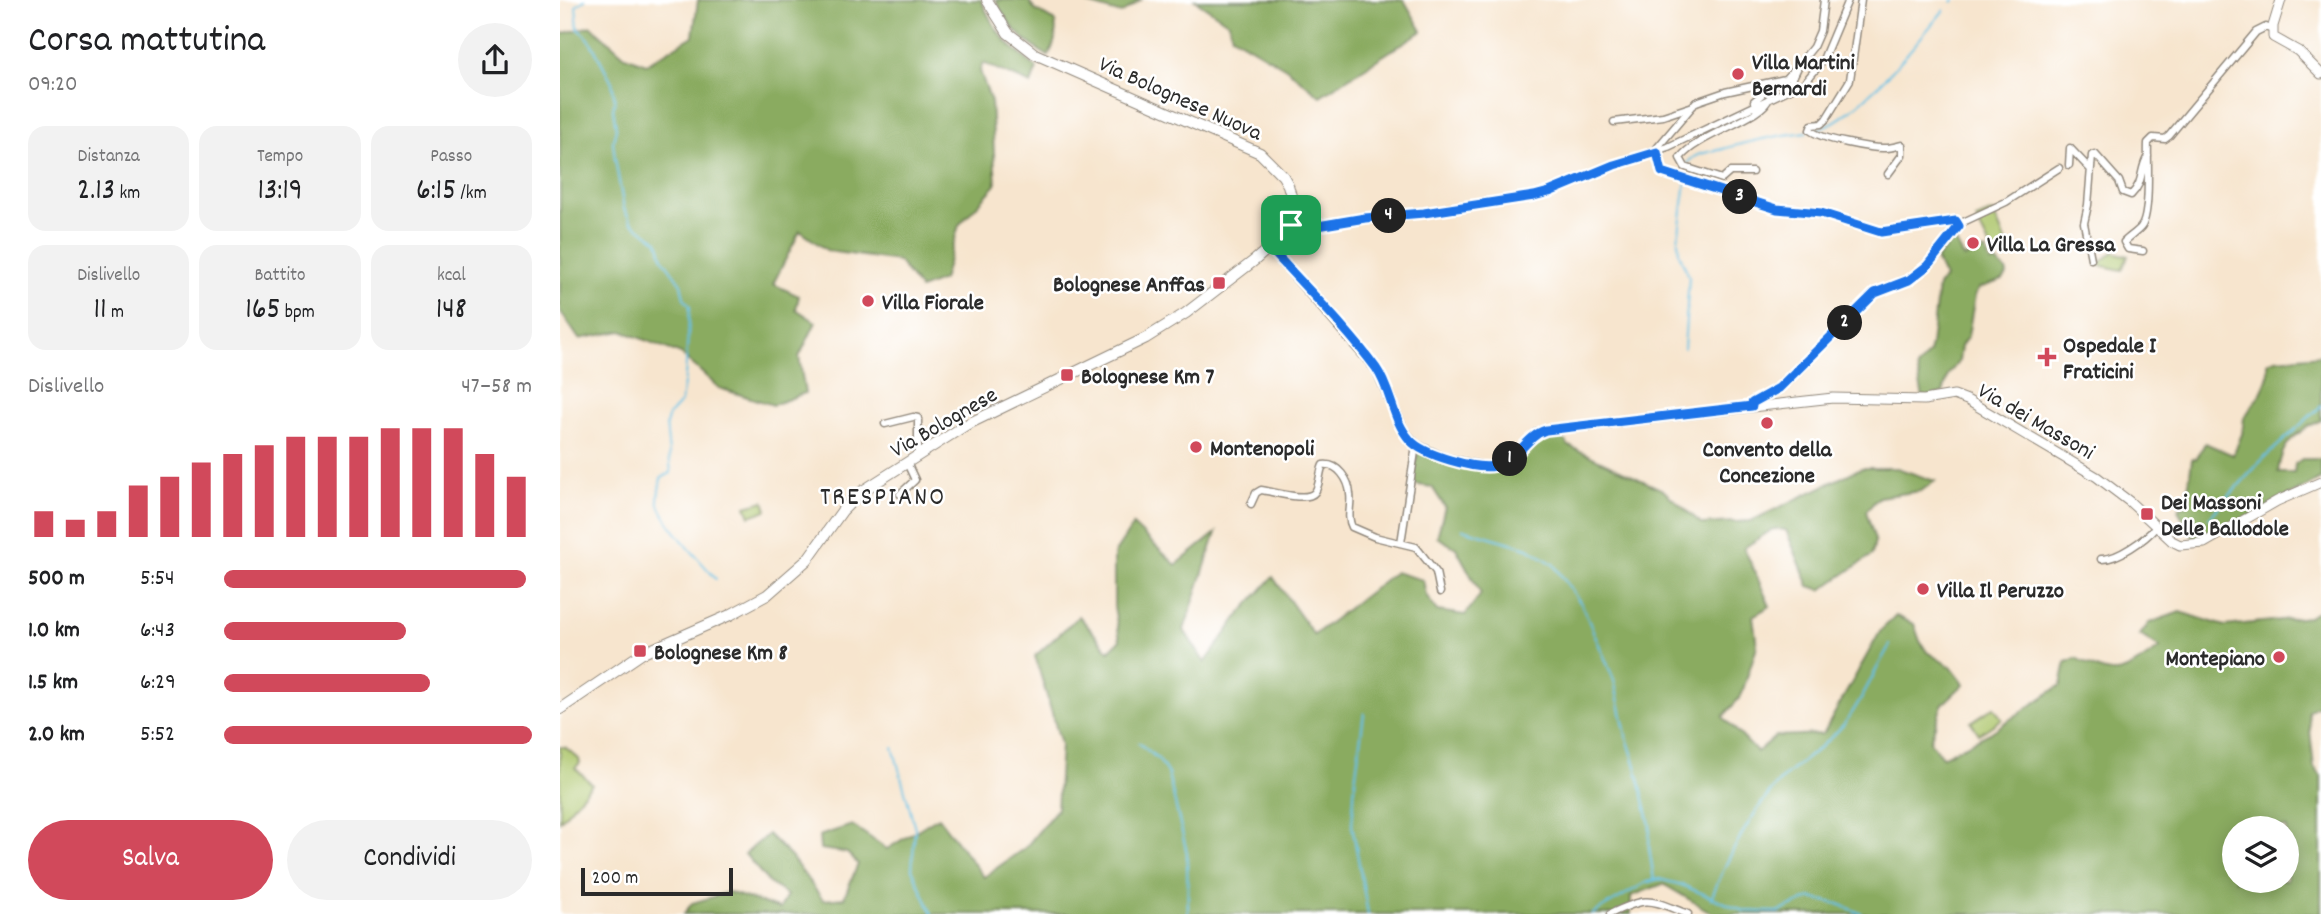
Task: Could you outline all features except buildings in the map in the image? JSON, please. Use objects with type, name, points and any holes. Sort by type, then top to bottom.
[{"type":"main road","name":"Via Bolognese Nuova","points":[[990,0],[1000,22],[1014,38],[1035,54],[1260,153],[1276,168],[1288,185],[1294,206],[1293,228]]},
{"type":"main road","name":"Via Bolognese","points":[[560,709],[641,654],[730,615],[767,595],[807,560],[853,498],[979,418],[1146,338],[1186,313],[1293,228]]},
{"type":"street","points":[[1824,0],[1820,31],[1813,47],[1785,79],[1725,92],[1696,102],[1657,148],[1662,172],[1777,209],[1821,213],[1881,232],[1943,222],[1956,221],[1959,224]]},
{"type":"street","points":[[1293,228],[1424,213],[1534,196],[1614,165],[1657,152],[1805,82],[1822,62],[1848,0]]},
{"type":"street","points":[[1861,0],[1850,80],[1826,118],[1821,124],[1812,125],[1810,130],[1815,135],[1832,140],[1883,149],[1902,145],[1904,149],[1898,162],[1888,174]]},
{"type":"street","points":[[2281,0],[2272,30],[2273,37],[2298,51],[2321,74]]},
{"type":"street","points":[[2143,251],[2128,249],[2124,242],[2143,226],[2146,215],[2150,166],[2148,144],[2153,138],[2165,139],[2169,136],[2256,32],[2266,27],[2272,30]]},
{"type":"street","points":[[1787,90],[1800,63]]},
{"type":"street","points":[[1754,101],[1779,80]]},
{"type":"street","points":[[1752,172],[1730,172],[1722,179],[1685,167],[1679,158],[1702,139],[1763,110],[1769,98]]},
{"type":"street","points":[[1614,122],[1663,116],[1693,106]]},
{"type":"street","points":[[2069,165],[2070,148],[2090,169]]},
{"type":"street","points":[[2091,259],[2084,223],[2088,205],[2090,159],[2095,154],[2119,181],[2123,192],[2132,195],[2142,179],[2143,163],[2148,156]]},
{"type":"street","points":[[1752,406],[1752,403],[1779,388],[1875,293],[1909,280],[1927,266],[1959,224],[2007,202],[2059,168]]},
{"type":"street","points":[[1270,248],[1377,370],[1403,430],[1416,445],[1401,543]]},
{"type":"street","name":"Via dei Massoni","points":[[1416,445],[1444,458],[1485,467],[1496,466],[1505,464],[1537,433],[1546,430],[1833,398],[1924,400],[1954,395],[1967,400],[2097,477],[2180,545],[2204,543],[2277,501],[2321,482]]},
{"type":"street","points":[[886,424],[918,418],[918,456]]},
{"type":"street","points":[[900,494],[915,480],[907,463]]},
{"type":"street","points":[[1251,504],[1256,493],[1261,490],[1292,496],[1310,495],[1315,491],[1323,465],[1331,465],[1341,472],[1347,483],[1350,495],[1349,522],[1352,527],[1416,547],[1436,572],[1440,592]]},
{"type":"street","points":[[2101,559],[2108,559],[2138,543],[2156,527]]},
{"type":"street","points":[[1610,914],[1635,902],[1649,900],[1688,914]]},
{"type":"green space","points":[[698,0],[981,0],[1003,38],[1037,68],[1031,84],[983,63],[980,71],[991,102],[996,185],[959,225],[943,280],[920,289],[898,261],[828,251],[800,231],[773,284],[799,296],[796,309],[816,322],[799,357],[805,393],[773,405],[719,388],[681,354],[622,331],[579,339],[560,311],[560,34],[591,26],[625,56],[646,64],[693,36]]},
{"type":"green space","points":[[996,0],[1028,0],[1035,10],[1055,21],[1055,39],[1048,56],[1017,32]]},
{"type":"green space","points":[[1075,0],[1141,0],[1121,14]]},
{"type":"green space","points":[[1195,0],[1404,0],[1422,31],[1320,96],[1286,68],[1232,36],[1229,23]]},
{"type":"green space","points":[[1993,212],[2008,248],[1992,251],[1976,219]]},
{"type":"green space","points":[[1954,239],[1964,258],[1986,250],[1990,263],[1996,262],[2006,270],[2007,275],[2003,280],[1979,288],[1975,295],[1968,336],[1961,346],[1959,361],[1948,375],[1943,393],[1923,398],[1917,368],[1929,353],[1938,286],[1945,278],[1936,259]]},
{"type":"green space","points":[[2113,252],[2128,256],[2122,270],[2098,265]]},
{"type":"green space","points":[[2321,355],[2321,420],[2304,430],[2286,446],[2278,473],[2294,473],[2295,464],[2302,459],[2321,459],[2321,479],[2196,542],[2178,510],[2186,505],[2192,459],[2197,458],[2205,443],[2233,455],[2242,434],[2244,418],[2268,378],[2268,362]]},
{"type":"green space","points":[[1557,431],[1569,446],[1663,490],[1702,524],[1751,521],[1861,468],[1897,468],[1935,481],[1921,491],[1879,497],[1866,511],[1875,540],[1872,555],[1821,590],[1809,586],[1786,530],[1773,529],[1744,548],[1770,606],[1753,616],[1757,646],[1741,696],[1723,717],[1757,752],[1776,736],[1823,734],[1881,630],[1896,616],[1914,624],[1927,652],[1951,667],[1964,684],[1942,705],[1930,741],[1942,757],[1990,733],[2061,685],[2066,662],[2076,658],[2111,672],[2137,663],[2160,648],[2140,635],[2149,623],[2180,612],[2225,626],[2309,617],[2321,609],[2321,704],[2308,711],[2314,767],[2321,776],[2321,914],[1714,914],[1663,884],[1631,896],[1631,914],[684,914],[692,903],[729,892],[780,909],[787,895],[769,883],[745,854],[768,834],[791,857],[823,900],[844,898],[858,864],[847,853],[820,849],[819,836],[852,825],[887,849],[938,817],[984,877],[1026,847],[1057,809],[1061,744],[1035,656],[1079,616],[1109,651],[1120,640],[1114,607],[1114,554],[1133,525],[1176,565],[1216,533],[1184,630],[1205,663],[1239,615],[1273,577],[1314,635],[1395,572],[1423,580],[1426,595],[1437,611],[1465,615],[1481,594],[1456,548],[1437,537],[1445,507],[1432,487],[1412,484],[1418,449],[1448,464],[1503,469],[1535,442]]},
{"type":"green space","points":[[764,501],[767,510],[750,516],[746,506]]},
{"type":"green space","points":[[1994,707],[2002,719],[1979,734],[1971,722]]},
{"type":"green space","points":[[560,747],[565,747],[579,759],[580,763],[575,768],[592,784],[560,821]]},
{"type":"waterway","points":[[585,0],[576,6],[578,29],[589,39],[612,82],[616,128],[613,142],[624,209],[632,223],[658,241],[663,259],[681,284],[684,298],[690,306],[681,402],[669,415],[666,424],[671,473],[661,478],[658,500],[674,530],[716,579]]},
{"type":"waterway","points":[[1816,130],[1833,123],[1868,96],[1944,10]]},
{"type":"waterway","points":[[1687,164],[1695,156],[1705,153],[1766,138],[1807,132]]},
{"type":"waterway","points":[[1684,348],[1689,277],[1679,253],[1678,240],[1686,182]]},
{"type":"waterway","points":[[2209,518],[2260,462],[2321,406]]},
{"type":"waterway","points":[[1463,529],[1528,548],[1553,564],[1582,605],[1614,680],[1650,825],[1649,847],[1654,880]]},
{"type":"waterway","points":[[1711,899],[1732,851],[1761,804],[1783,778],[1844,724],[1890,645]]},
{"type":"waterway","points":[[1364,713],[1352,825],[1368,914]]},
{"type":"waterway","points":[[1139,743],[1159,760],[1168,774],[1187,853],[1188,914]]},
{"type":"waterway","points":[[893,747],[915,828],[912,869],[932,914]]},
{"type":"waterway","points":[[1592,914],[1645,883],[1659,879],[1682,885],[1744,911],[1778,912],[1811,898],[1839,904],[1862,914]]},
{"type":"place","name":"Villa Martini Bernardi","points":[[1738,74]]},
{"type":"place","name":"Villa La Gressa","points":[[1973,243]]},
{"type":"place","name":"Bolognese Anffas","points":[[1219,283]]},
{"type":"place","name":"Villa Fiorale","points":[[868,301]]},
{"type":"place","name":"Ospedale I Fraticini","points":[[2047,357]]},
{"type":"place","name":"Bolognese Km 7","points":[[1067,375]]},
{"type":"place","name":"Convento della Concezione","points":[[1767,423]]},
{"type":"place","name":"Montenopoli","points":[[1196,447]]},
{"type":"place","name":"Dei Massoni Delle Ballodole","points":[[2147,514]]},
{"type":"place","name":"Villa Il Peruzzo","points":[[1923,589]]},
{"type":"place","name":"Bolognese Km 8","points":[[640,651]]},
{"type":"place","name":"Montepiano","points":[[2279,657]]},
{"type":"district","name":"TRESPIANO","points":[[883,495]]},
{"type":"route","points":[[1657,152],[1662,172],[1777,209],[1821,213],[1881,232],[1956,221],[1959,226],[1927,266],[1909,280],[1875,293],[1779,388],[1752,403],[1752,406],[1546,430],[1537,433],[1505,464],[1485,467],[1444,458],[1410,441],[1377,370],[1270,248],[1291,225],[1318,226],[1534,196],[1614,165],[1657,152]]}]
